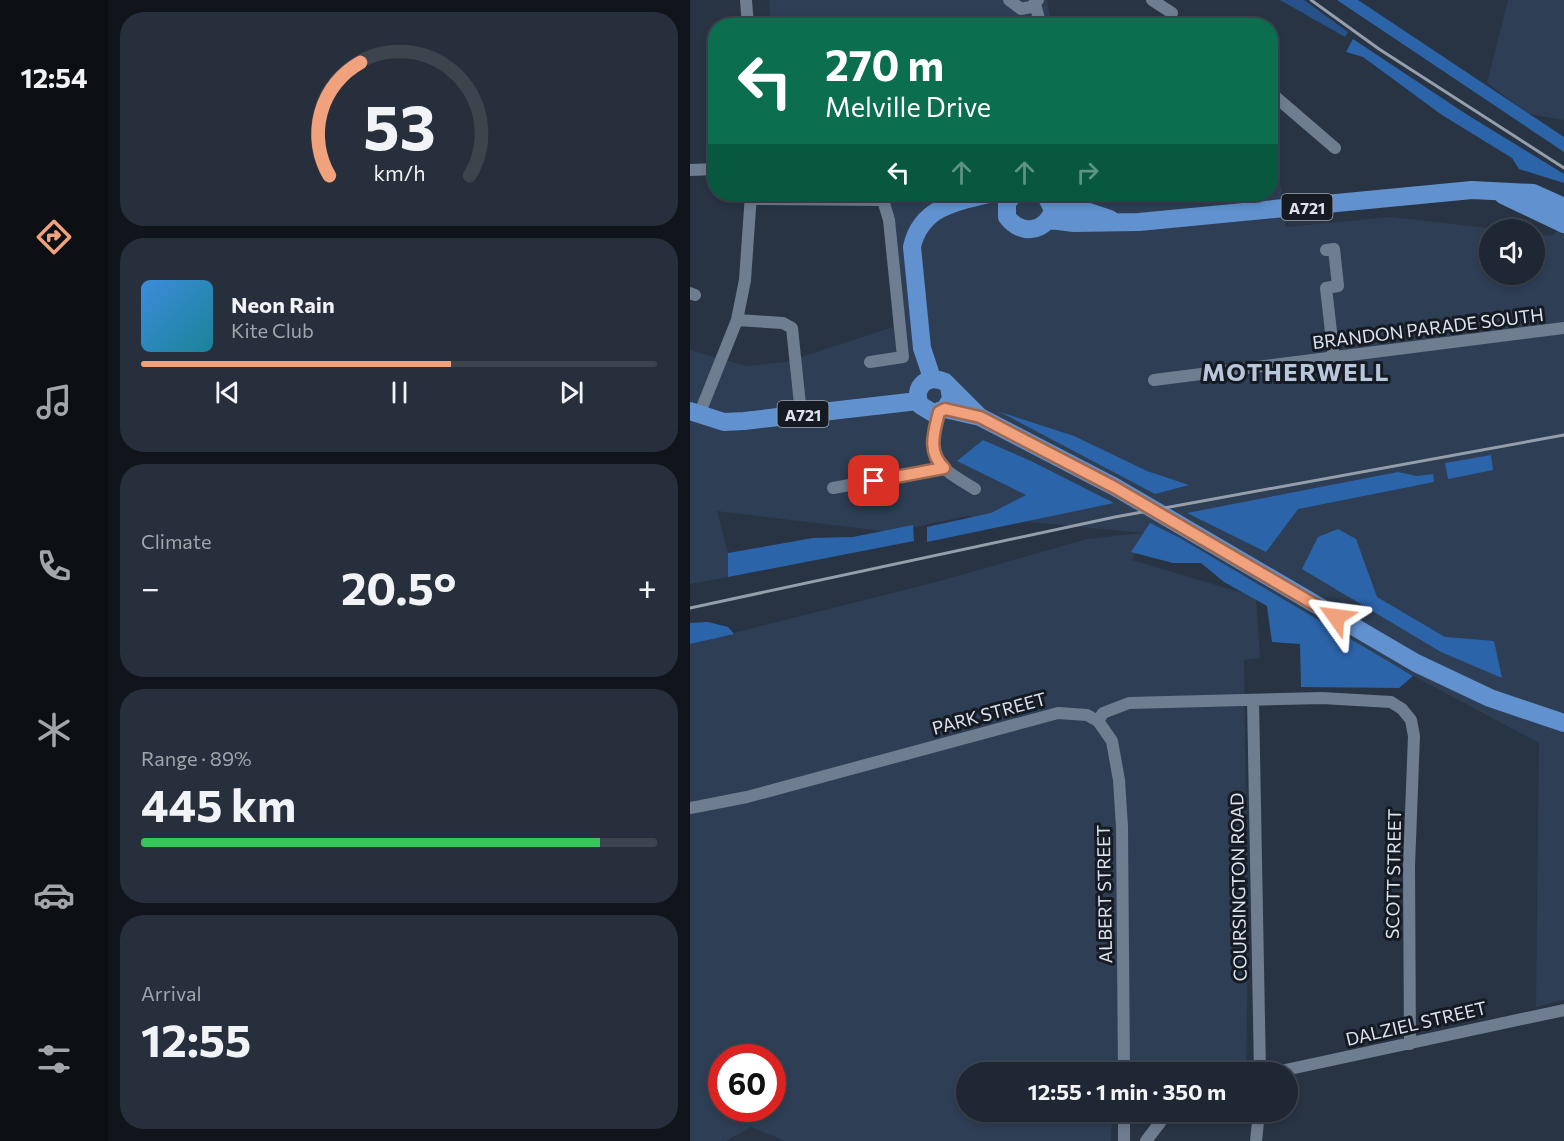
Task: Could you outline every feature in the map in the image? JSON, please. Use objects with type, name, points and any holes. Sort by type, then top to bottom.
[{"type":"main road","name":"A721","points":[[1050,220],[1120,223],[1493,190],[1533,193],[1564,207]]},
{"type":"main road","points":[[1493,190],[1564,224]]},
{"type":"main road","name":"A721","points":[[932,378],[922,348],[912,247],[915,234],[924,221],[940,207],[959,201]]},
{"type":"main road","name":"A721","points":[[1008,201],[1011,223],[1029,230],[1044,226],[1050,220],[1053,210],[1050,201]]},
{"type":"main road","name":"A721","points":[[1061,201],[1120,223]]},
{"type":"main road","points":[[980,417],[945,382],[932,378],[921,385],[918,401],[927,411],[942,410],[980,417],[1175,521],[1416,663],[1490,698],[1561,723]]},
{"type":"main road","points":[[942,410],[951,399],[949,386]]},
{"type":"main road","name":"A721","points":[[695,413],[723,422],[918,401]]},
{"type":"street","points":[[746,0],[747,18]]},
{"type":"street","points":[[1009,0],[1021,9],[1037,2],[1040,18]]},
{"type":"street","points":[[1152,0],[1172,14]]},
{"type":"street","points":[[1278,99],[1335,148]]},
{"type":"street","points":[[690,170],[708,169]]},
{"type":"street","points":[[695,413],[737,320],[745,280],[750,201]]},
{"type":"street","points":[[870,362],[903,357],[889,220],[883,201]]},
{"type":"street","points":[[1326,250],[1334,249],[1338,286],[1326,288],[1334,358]]},
{"type":"street","points":[[737,320],[783,323],[792,328],[801,414]]},
{"type":"street","name":"BRANDON PARADE SOUTH","points":[[1154,380],[1564,328]]},
{"type":"street","points":[[942,410],[932,443],[934,453],[944,468],[975,489]]},
{"type":"street","points":[[833,488],[944,468]]},
{"type":"street","name":"SCOTT STREET","points":[[1253,700],[1322,698],[1391,702],[1402,709],[1411,720],[1414,736],[1410,866],[1410,1044]]},
{"type":"street","points":[[1098,721],[1103,713],[1129,703],[1253,700]]},
{"type":"street","name":"COURSINGTON ROAD","points":[[1253,700],[1260,1062]]},
{"type":"street","name":"PARK STREET","points":[[690,808],[747,797],[1058,713],[1080,714],[1098,721]]},
{"type":"street","name":"ALBERT STREET","points":[[1098,721],[1112,741],[1119,780],[1122,827],[1124,1062]]},
{"type":"street","name":"DALZIEL STREET","points":[[1298,1067],[1564,1010]]},
{"type":"street","points":[[1124,1122],[1124,1141]]},
{"type":"street","points":[[1146,1141],[1160,1122]]},
{"type":"street","points":[[1256,1141],[1258,1122]]},
{"type":"shaded area","points":[[769,0],[1047,0],[1050,18],[770,18]]},
{"type":"shaded area","points":[[1280,0],[1304,0],[1348,32],[1345,37]]},
{"type":"shaded area","points":[[1337,0],[1358,0],[1564,137],[1564,152]]},
{"type":"shaded area","points":[[1508,0],[1564,0],[1564,120],[1529,114],[1487,83]]},
{"type":"shaded area","points":[[1353,39],[1466,114],[1564,174],[1564,183],[1519,169],[1512,158],[1442,115],[1363,57],[1346,52]]},
{"type":"shaded area","points":[[1278,168],[1286,227],[1391,217],[1479,227],[1479,285],[1545,285],[1545,235],[1552,236],[1564,223],[1564,1000],[1536,1007],[1539,743],[1147,534],[1132,560],[1256,597],[1260,658],[1244,660],[1248,947],[1246,1062],[956,1062],[956,1122],[1112,1122],[1111,1141],[785,1141],[751,1127],[726,1141],[690,1141],[690,644],[936,582],[1087,539],[1143,533],[967,516],[891,532],[717,511],[728,553],[728,577],[690,584],[690,350],[746,366],[786,362],[893,327],[888,201],[1278,201]]},
{"type":"shaded area","points":[[1000,412],[1074,436],[1147,471],[1189,485],[1155,494]]},
{"type":"shaded area","points":[[983,440],[1031,461],[1114,503],[927,542],[927,527],[991,513],[1026,495],[957,461]]},
{"type":"shaded area","points":[[1491,455],[1493,470],[1448,479],[1445,463]]},
{"type":"shaded area","points":[[1398,472],[1417,476],[1433,474],[1434,482],[1298,509],[1266,552],[1187,513]]},
{"type":"shaded area","points":[[1150,523],[1180,538],[1413,676],[1399,688],[1301,687],[1300,644],[1272,642],[1267,606],[1224,582],[1201,563],[1173,563],[1131,552]]},
{"type":"shaded area","points":[[913,525],[914,541],[728,577],[728,553],[813,538],[853,537]]},
{"type":"shaded area","points":[[1338,529],[1356,539],[1377,597],[1445,637],[1494,641],[1502,678],[1441,652],[1302,569],[1318,537]]},
{"type":"shaded area","points":[[708,622],[728,627],[734,634],[690,644],[690,623]]},
{"type":"railway","points":[[1311,0],[1379,49],[1564,168]]},
{"type":"railway","points":[[690,608],[1115,517],[1564,435]]},
{"type":"district","name":"MOTHERWELL","points":[[1296,371]]},
{"type":"route","points":[[874,481],[944,468],[934,453],[932,443],[939,412],[945,409],[980,417],[1205,537],[1336,617]]}]
